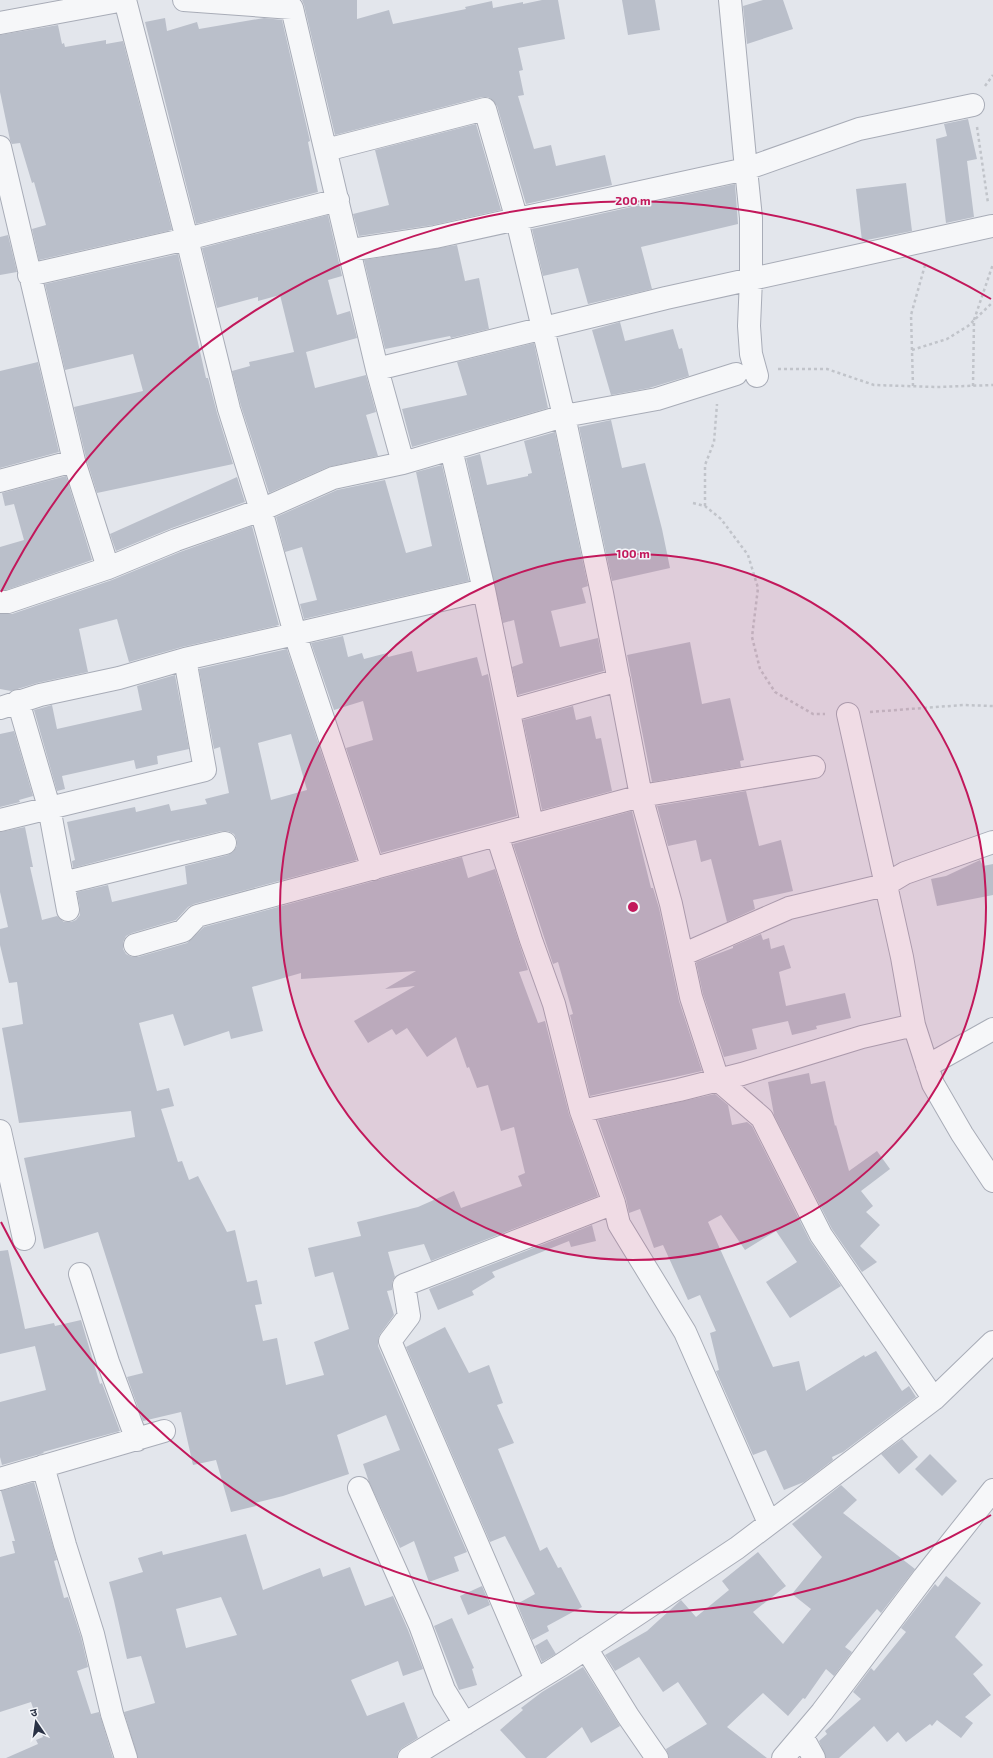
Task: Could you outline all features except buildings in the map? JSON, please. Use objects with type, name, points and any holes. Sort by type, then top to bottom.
[{"type":"street","points":[[0,23],[124,0],[187,239],[228,409],[261,510],[296,634],[373,869]]},
{"type":"street","points":[[194,0],[292,8],[377,368],[403,463]]},
{"type":"street","points":[[0,602],[8,602],[108,568],[176,540],[261,510],[333,478],[403,463],[564,416],[657,399],[747,375],[751,354],[749,326],[751,218],[730,0]]},
{"type":"street","points":[[350,250],[434,237],[746,169],[859,129],[973,105]]},
{"type":"street","points":[[326,150],[485,109],[516,220],[564,416],[642,796],[671,904],[691,997],[718,1080],[762,1118],[821,1235],[934,1399]]},
{"type":"street","points":[[0,148],[74,461],[108,568]]},
{"type":"street","points":[[29,275],[187,239],[338,200]]},
{"type":"street","points":[[377,368],[666,298],[992,226]]},
{"type":"street","points":[[451,449],[484,590],[532,825]]},
{"type":"street","points":[[0,481],[74,461]]},
{"type":"street","points":[[68,910],[49,807],[9,705],[120,678],[185,659],[484,590]]},
{"type":"street","points":[[0,820],[205,770],[185,659]]},
{"type":"street","points":[[509,711],[619,680]]},
{"type":"street","points":[[848,714],[902,957],[914,1025],[933,1084],[962,1134],[993,1182]]},
{"type":"street","points":[[135,946],[183,931],[197,916],[642,796],[814,767]]},
{"type":"street","points":[[497,835],[531,940],[554,1004],[581,1111],[614,1203],[619,1224],[684,1332],[769,1524]]},
{"type":"street","points":[[682,955],[789,908],[885,885],[905,873],[993,842]]},
{"type":"street","points":[[63,883],[225,843]]},
{"type":"street","points":[[581,1111],[718,1080],[862,1037],[914,1025]]},
{"type":"street","points":[[927,1066],[993,1029]]},
{"type":"street","points":[[0,1131],[24,1239]]},
{"type":"street","points":[[536,1680],[390,1341],[408,1316],[404,1285],[614,1203]]},
{"type":"street","points":[[80,1274],[108,1362],[137,1440]]},
{"type":"street","points":[[409,1758],[586,1648],[737,1548],[934,1399],[993,1342]]},
{"type":"street","points":[[0,1479],[164,1431]]},
{"type":"street","points":[[43,1466],[65,1545],[93,1634],[112,1714],[126,1758]]},
{"type":"street","points":[[359,1488],[420,1626],[444,1690],[465,1724]]},
{"type":"street","points":[[783,1758],[822,1712],[924,1577],[993,1490]]},
{"type":"street","points":[[586,1648],[656,1758]]},
{"type":"street","points":[[802,1736],[814,1758]]},
{"type":"path","points":[[992,226],[973,105],[993,75]]},
{"type":"path","points":[[914,386],[911,316],[925,264],[924,241]]},
{"type":"path","points":[[974,386],[974,320],[993,264]]},
{"type":"path","points":[[912,350],[947,339],[968,326],[993,302]]},
{"type":"path","points":[[747,375],[782,368],[827,369],[874,385],[993,385]]},
{"type":"path","points":[[705,506],[705,465],[714,442],[718,401]]},
{"type":"path","points":[[693,503],[705,506],[721,519],[748,555],[758,588],[752,637],[760,670],[775,692],[813,714],[848,714],[963,705],[993,706]]}]
